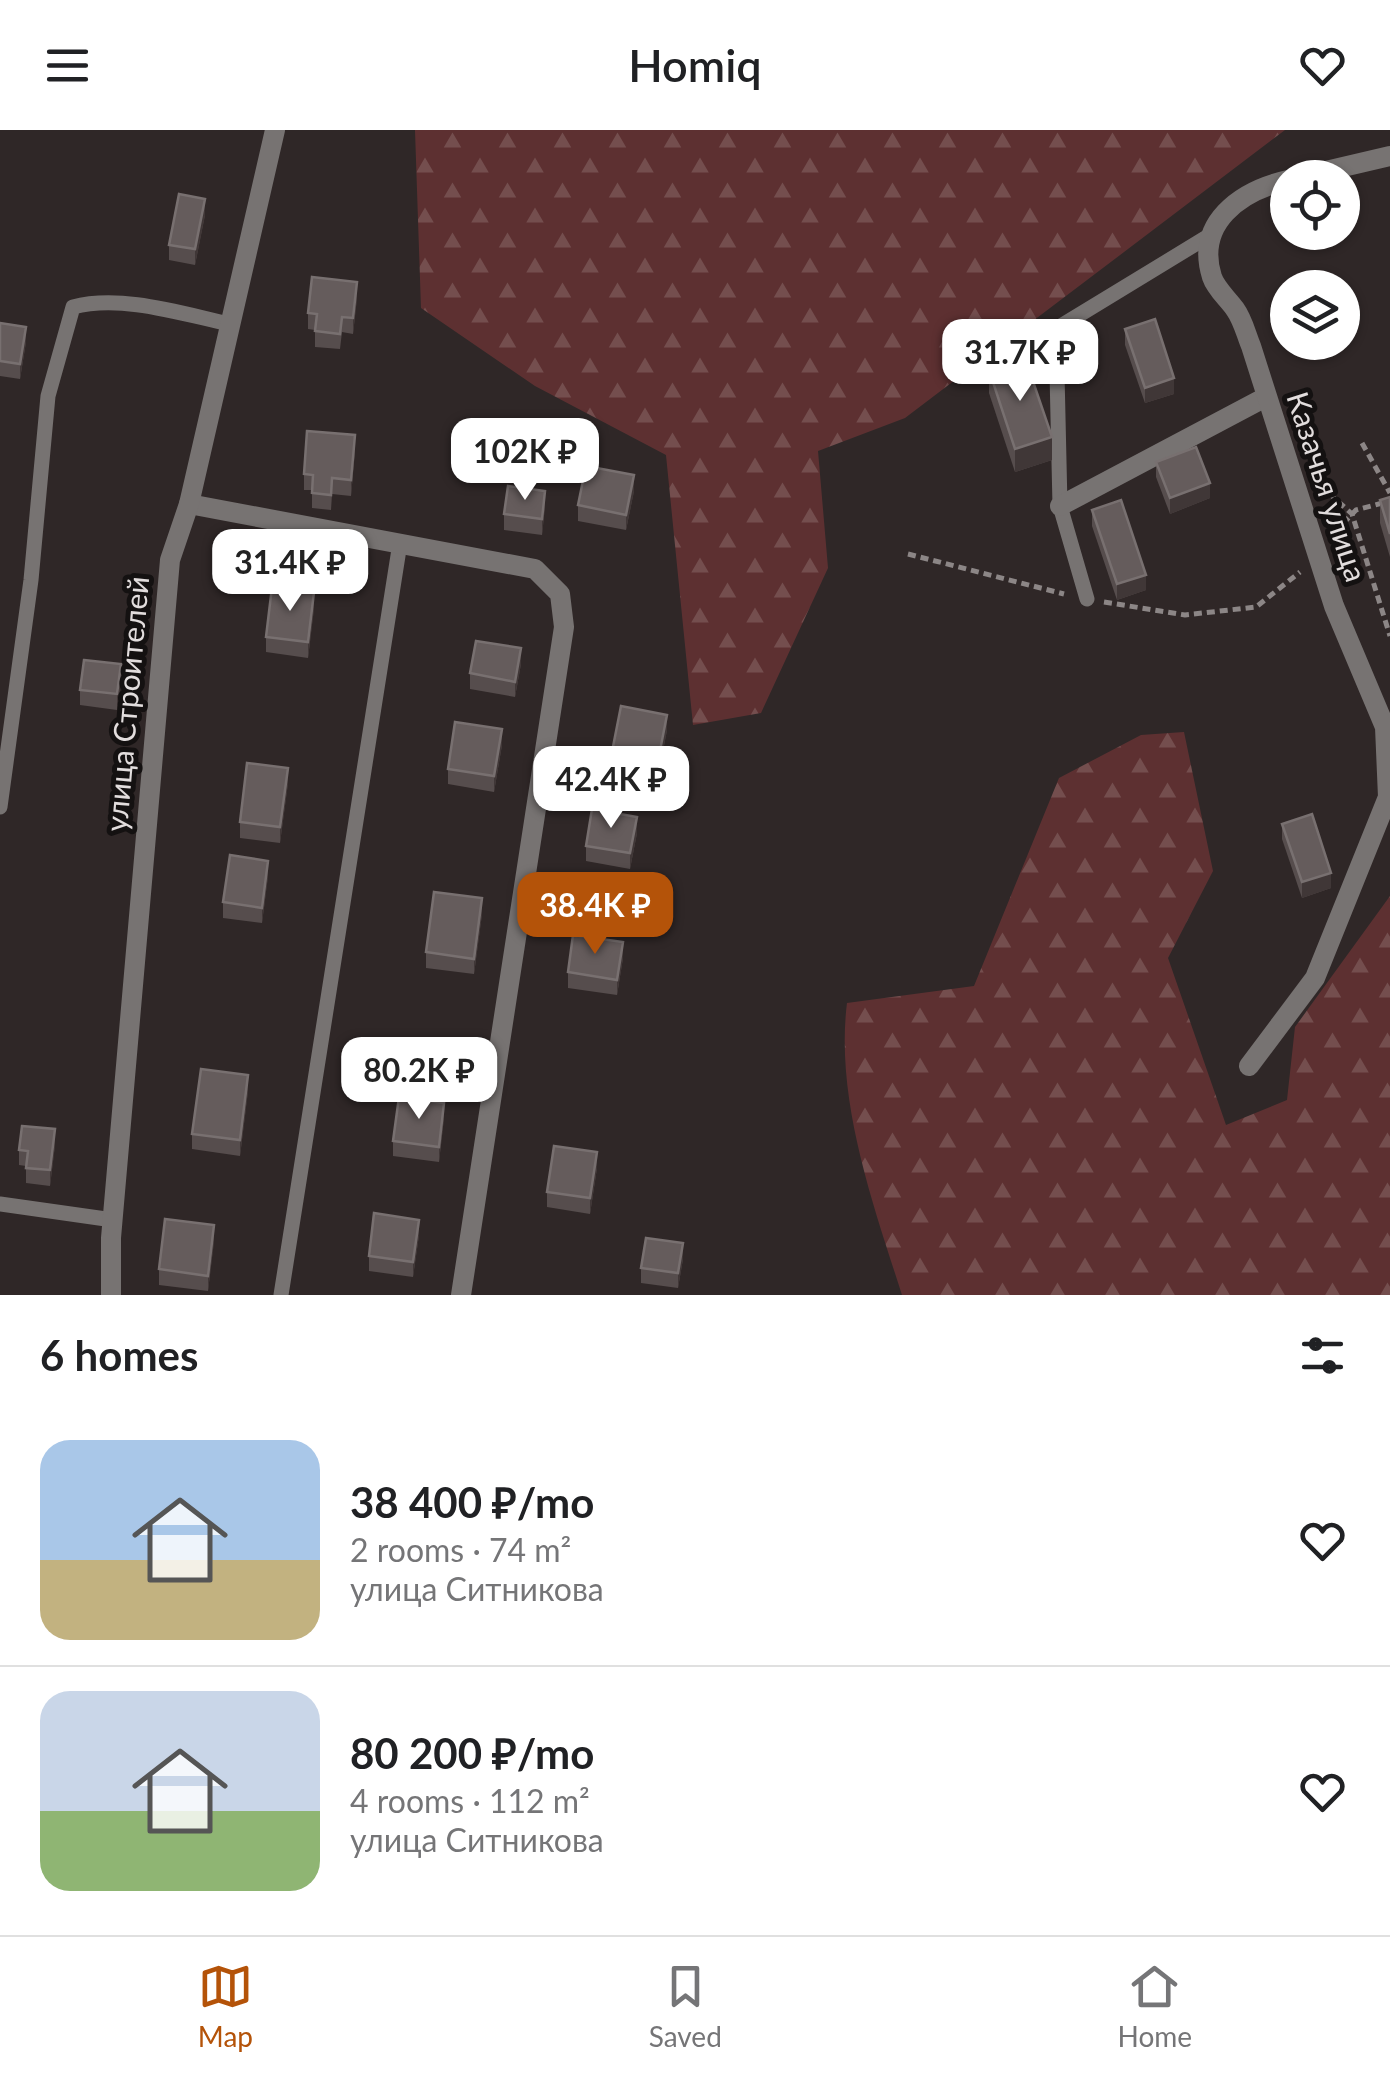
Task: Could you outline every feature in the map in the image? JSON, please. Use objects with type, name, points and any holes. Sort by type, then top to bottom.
[{"type":"street","name":"улица Строителей","points":[[111,1295],[113,1220],[170,560],[189,504],[275,130]]},
{"type":"street","points":[[1360,163],[1390,156]]},
{"type":"street","points":[[1212,234],[1226,207],[1270,184]]},
{"type":"street","name":"Казачья улица","points":[[1212,234],[1206,245],[1212,281],[1238,312],[1318,557],[1385,727],[1388,797],[1314,978],[1249,1066]]},
{"type":"street","points":[[1060,506],[1264,398]]},
{"type":"street","points":[[189,504],[535,569],[560,594],[564,627],[461,1295]]},
{"type":"lane","points":[[1087,600],[1060,506],[1056,329],[1212,234]]},
{"type":"lane","points":[[0,806],[32,580],[48,396],[73,307],[88,303],[160,310],[230,324]]},
{"type":"lane","points":[[281,1295],[400,543]]},
{"type":"lane","points":[[0,1204],[113,1220]]},
{"type":"path","points":[[1362,443],[1390,493]]},
{"type":"path","points":[[1294,487],[1314,480],[1352,514],[1390,636]]},
{"type":"path","points":[[1332,536],[1352,514],[1390,500]]},
{"type":"path","points":[[908,554],[1087,600],[1185,614],[1256,607],[1318,557]]},
{"type":"path","points":[[1377,596],[1390,595]]},
{"type":"green space","points":[[415,130],[1285,130],[905,418],[818,451],[828,568],[761,713],[693,725],[666,455],[535,386],[421,308]]},
{"type":"green space","points":[[1184,732],[1213,871],[1168,958],[1226,1125],[1287,1100],[1295,1027],[1390,896],[1390,1295],[902,1295],[851,1114],[846,1076],[847,1003],[974,986],[1059,778],[1141,735]]},
{"type":"building","points":[[179,194],[205,199],[195,249],[169,245]]},
{"type":"building","points":[[312,277],[357,282],[353,318],[342,317],[340,334],[315,331],[317,314],[308,313]]},
{"type":"building","points":[[1155,319],[1174,378],[1145,388],[1125,329]]},
{"type":"building","points":[[0,323],[26,327],[20,364],[0,361]]},
{"type":"building","points":[[1025,358],[1052,437],[1015,449],[989,370]]},
{"type":"building","points":[[307,431],[355,435],[351,480],[332,478],[331,495],[312,493],[313,475],[304,474]]},
{"type":"building","points":[[1196,447],[1210,483],[1170,498],[1156,462]]},
{"type":"building","points":[[586,466],[634,475],[626,515],[578,505]]},
{"type":"building","points":[[508,486],[545,491],[542,519],[504,514]]},
{"type":"building","points":[[1390,497],[1390,534],[1380,500]]},
{"type":"building","points":[[1121,500],[1146,575],[1117,584],[1092,510]]},
{"type":"building","points":[[272,587],[314,592],[308,642],[266,637]]},
{"type":"building","points":[[476,641],[521,648],[515,682],[470,673]]},
{"type":"building","points":[[84,660],[121,664],[117,694],[80,690]]},
{"type":"building","points":[[621,706],[667,715],[656,771],[610,762]]},
{"type":"building","points":[[455,722],[502,729],[494,776],[448,769]]},
{"type":"building","points":[[247,763],[288,768],[280,827],[240,822]]},
{"type":"building","points":[[592,809],[637,817],[630,853],[586,846]]},
{"type":"building","points":[[1312,814],[1331,873],[1302,882],[1282,824]]},
{"type":"building","points":[[230,855],[268,861],[262,908],[223,902]]},
{"type":"building","points":[[434,892],[482,898],[474,959],[426,952]]},
{"type":"building","points":[[573,935],[623,942],[617,980],[568,972]]},
{"type":"building","points":[[201,1069],[248,1075],[240,1140],[192,1134]]},
{"type":"building","points":[[399,1097],[444,1103],[439,1147],[393,1141]]},
{"type":"building","points":[[22,1126],[55,1129],[50,1170],[26,1168],[28,1151],[19,1150]]},
{"type":"building","points":[[554,1146],[597,1152],[590,1198],[547,1192]]},
{"type":"building","points":[[374,1213],[419,1220],[413,1262],[369,1256]]},
{"type":"building","points":[[165,1219],[214,1225],[208,1276],[159,1269]]},
{"type":"building","points":[[646,1238],[683,1243],[678,1273],[641,1268]]}]
